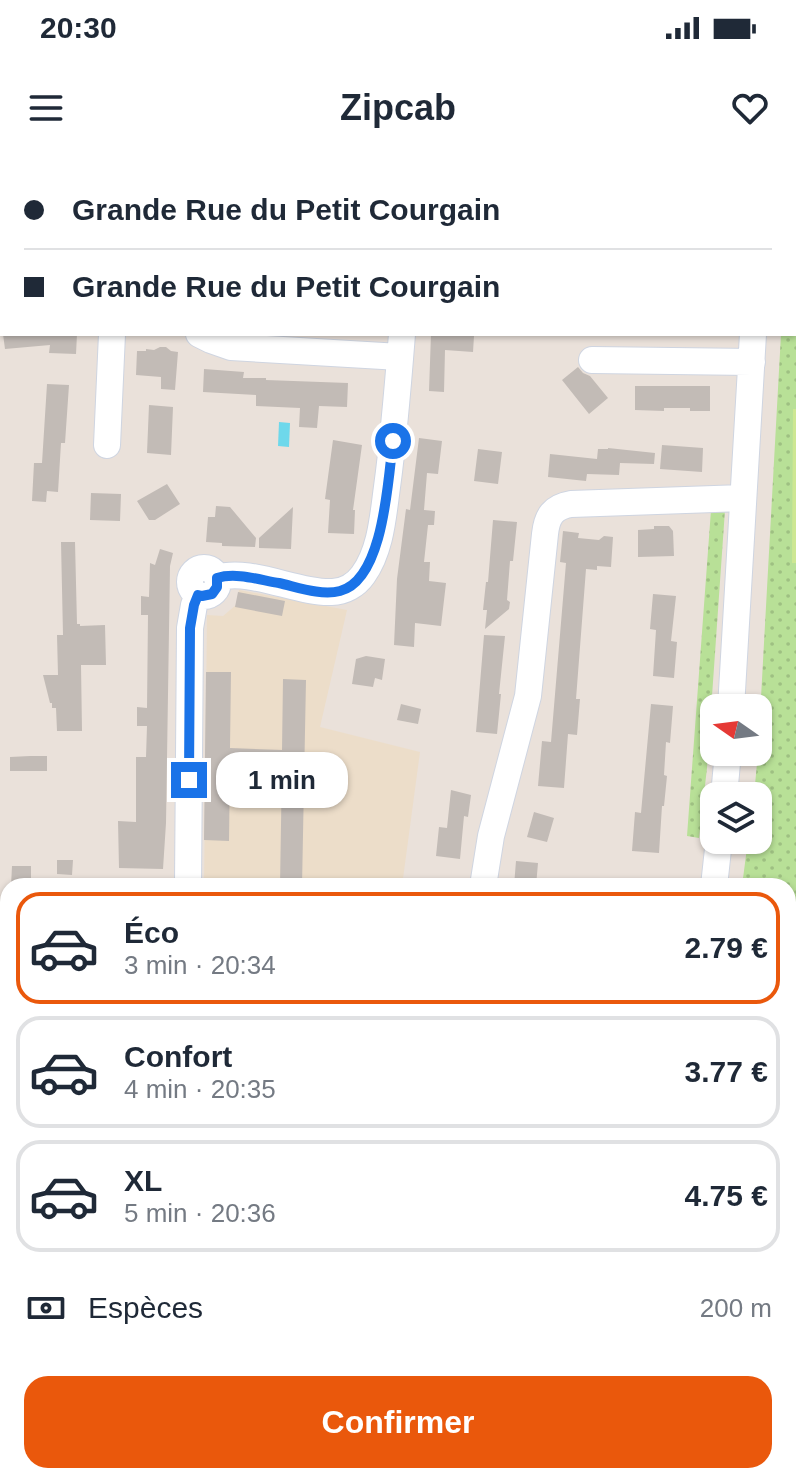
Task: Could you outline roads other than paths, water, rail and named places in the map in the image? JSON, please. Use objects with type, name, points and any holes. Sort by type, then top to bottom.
[{"type":"street","points":[[107,445],[112,336]]},
{"type":"street","points":[[188,878],[190,628],[194,605],[208,586],[224,576],[330,592],[344,590],[362,576],[376,546],[381,526],[393,441],[401,346],[231,347],[203,336]]},
{"type":"street","points":[[732,694],[753,336]]},
{"type":"street","points":[[592,360],[752,362]]},
{"type":"street","points":[[484,878],[491,836],[528,696],[549,516],[562,506],[571,504],[743,498]]},
{"type":"street","points":[[715,878],[717,854]]},
{"type":"water","points":[[279,422],[290,423],[289,447],[278,446]]}]
